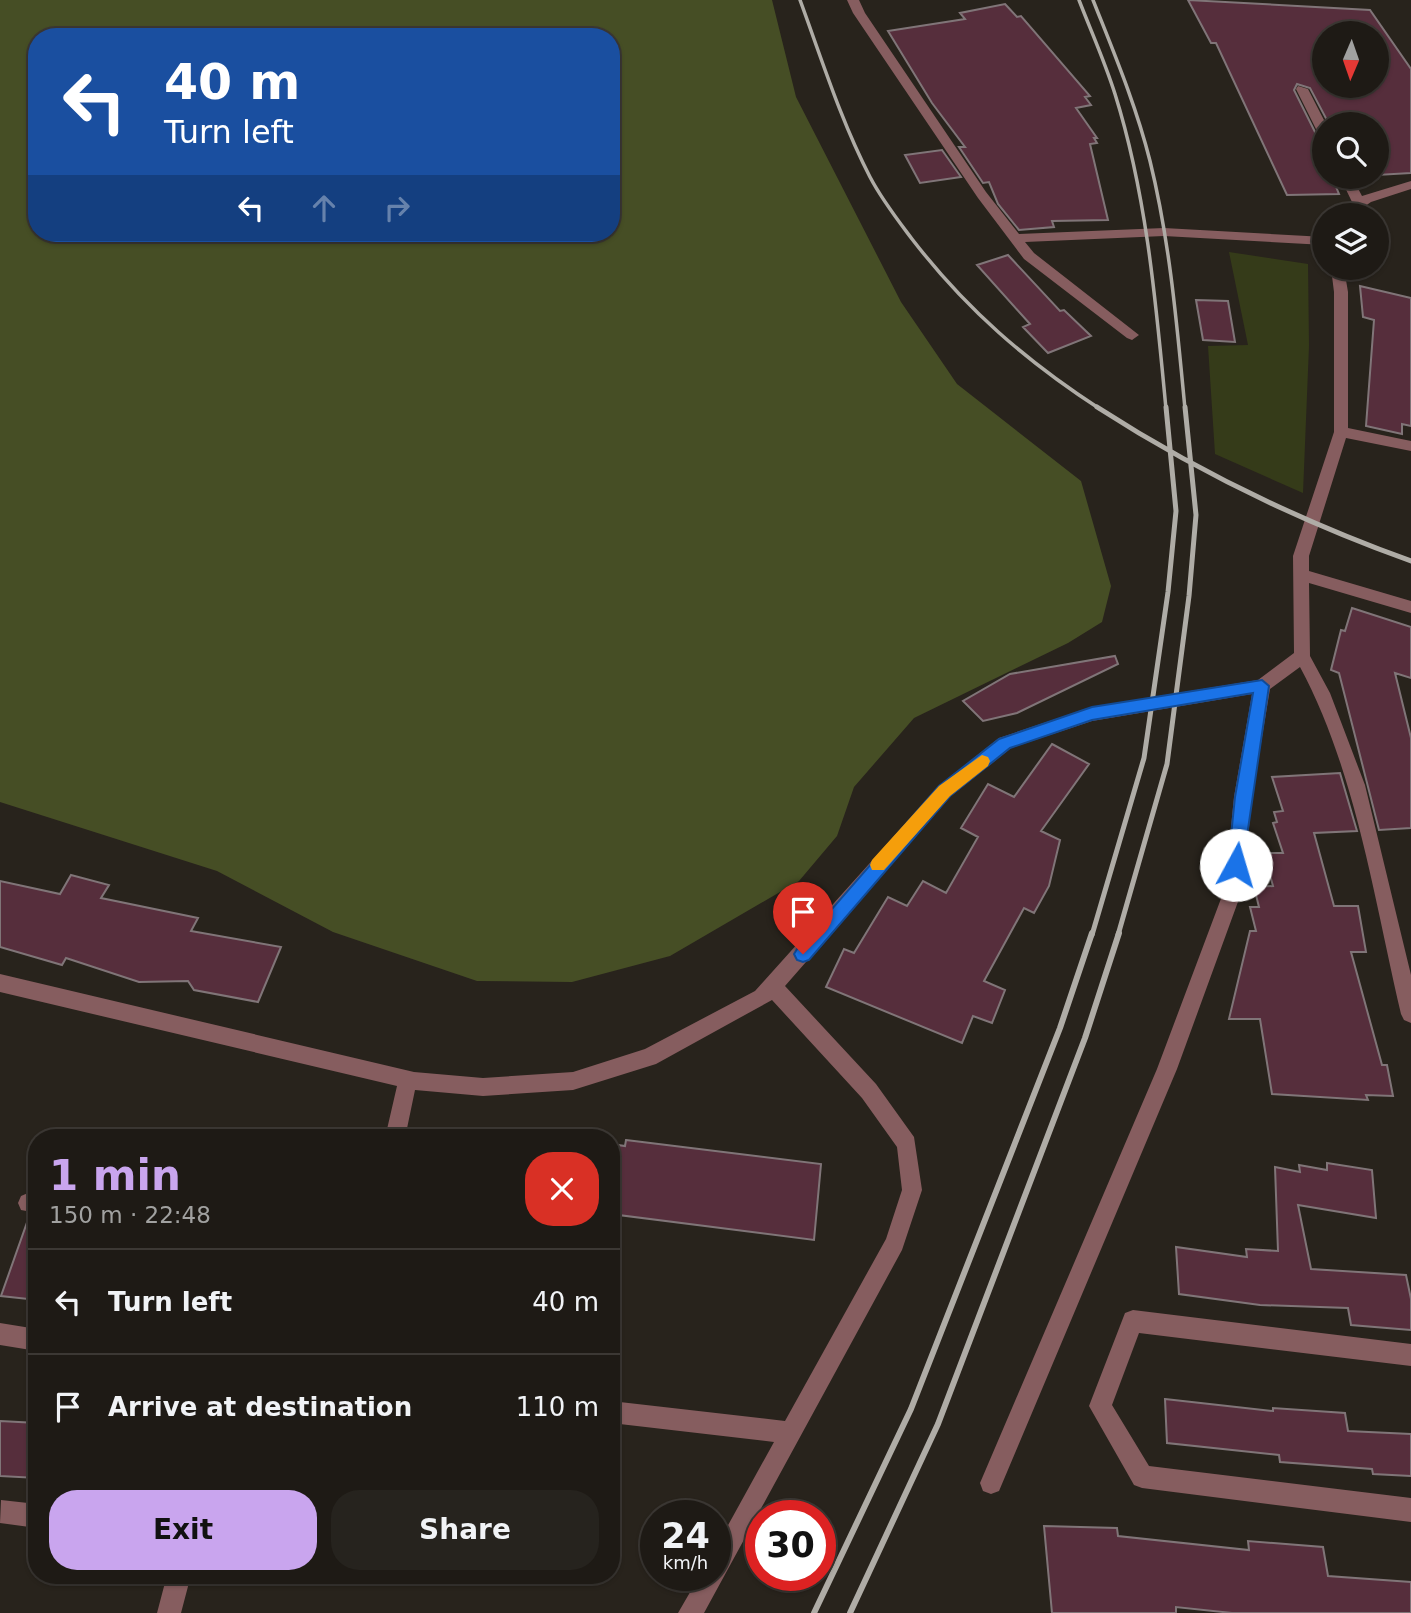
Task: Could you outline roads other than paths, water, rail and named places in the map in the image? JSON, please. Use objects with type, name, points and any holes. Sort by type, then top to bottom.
[{"type":"street","points":[[853,0],[859,13],[975,184],[1029,256],[1132,335]]},
{"type":"street","points":[[1302,89],[1314,112]]},
{"type":"street","points":[[1362,203],[1411,185]]},
{"type":"street","points":[[1016,239],[1146,233],[1312,239]]},
{"type":"street","points":[[1340,280],[1341,432],[1301,556],[1302,656],[1322,693],[1356,785],[1411,1014]]},
{"type":"street","points":[[1341,432],[1411,446]]},
{"type":"street","points":[[1302,575],[1411,607]]},
{"type":"street","points":[[0,983],[408,1079],[483,1087],[573,1081],[649,1057],[762,997],[945,791],[1005,743],[1092,714],[1262,686],[1302,656]]},
{"type":"street","points":[[991,1483],[1167,1069],[1230,901],[1234,887],[1243,797],[1262,686]]},
{"type":"street","points":[[731,1542],[895,1243],[912,1190],[907,1144],[869,1091],[772,986]]},
{"type":"street","points":[[398,1129],[408,1079]]},
{"type":"street","points":[[1411,1355],[1133,1321],[1100,1406],[1142,1477],[1411,1510]]},
{"type":"street","points":[[0,1334],[28,1339]]},
{"type":"street","points":[[620,1413],[790,1433]]},
{"type":"street","points":[[1,1513],[28,1515]]},
{"type":"street","points":[[169,1613],[177,1584]]},
{"type":"street","points":[[690,1613],[703,1591]]},
{"type":"railway","points":[[800,0],[850,134],[875,185],[895,217],[954,288],[998,332],[1047,372],[1097,407]]},
{"type":"railway","points":[[1079,0],[1115,94],[1135,171],[1149,250],[1166,409]]},
{"type":"railway","points":[[1093,0],[1138,120],[1157,192],[1172,284],[1185,409]]},
{"type":"railway","points":[[1097,407],[1170,451]]},
{"type":"railway","points":[[1166,407],[1170,451]]},
{"type":"railway","points":[[1185,407],[1191,462]]},
{"type":"railway","points":[[1092,935],[1144,758],[1168,592],[1176,511],[1170,451]]},
{"type":"railway","points":[[1170,451],[1191,462]]},
{"type":"railway","points":[[1118,935],[1167,764],[1189,596],[1196,515],[1191,462]]},
{"type":"railway","points":[[1191,462],[1289,512],[1411,561]]},
{"type":"railway","points":[[814,1613],[911,1409],[1060,1028],[1092,933]]},
{"type":"railway","points":[[850,1613],[938,1424],[1085,1038],[1119,933]]}]
